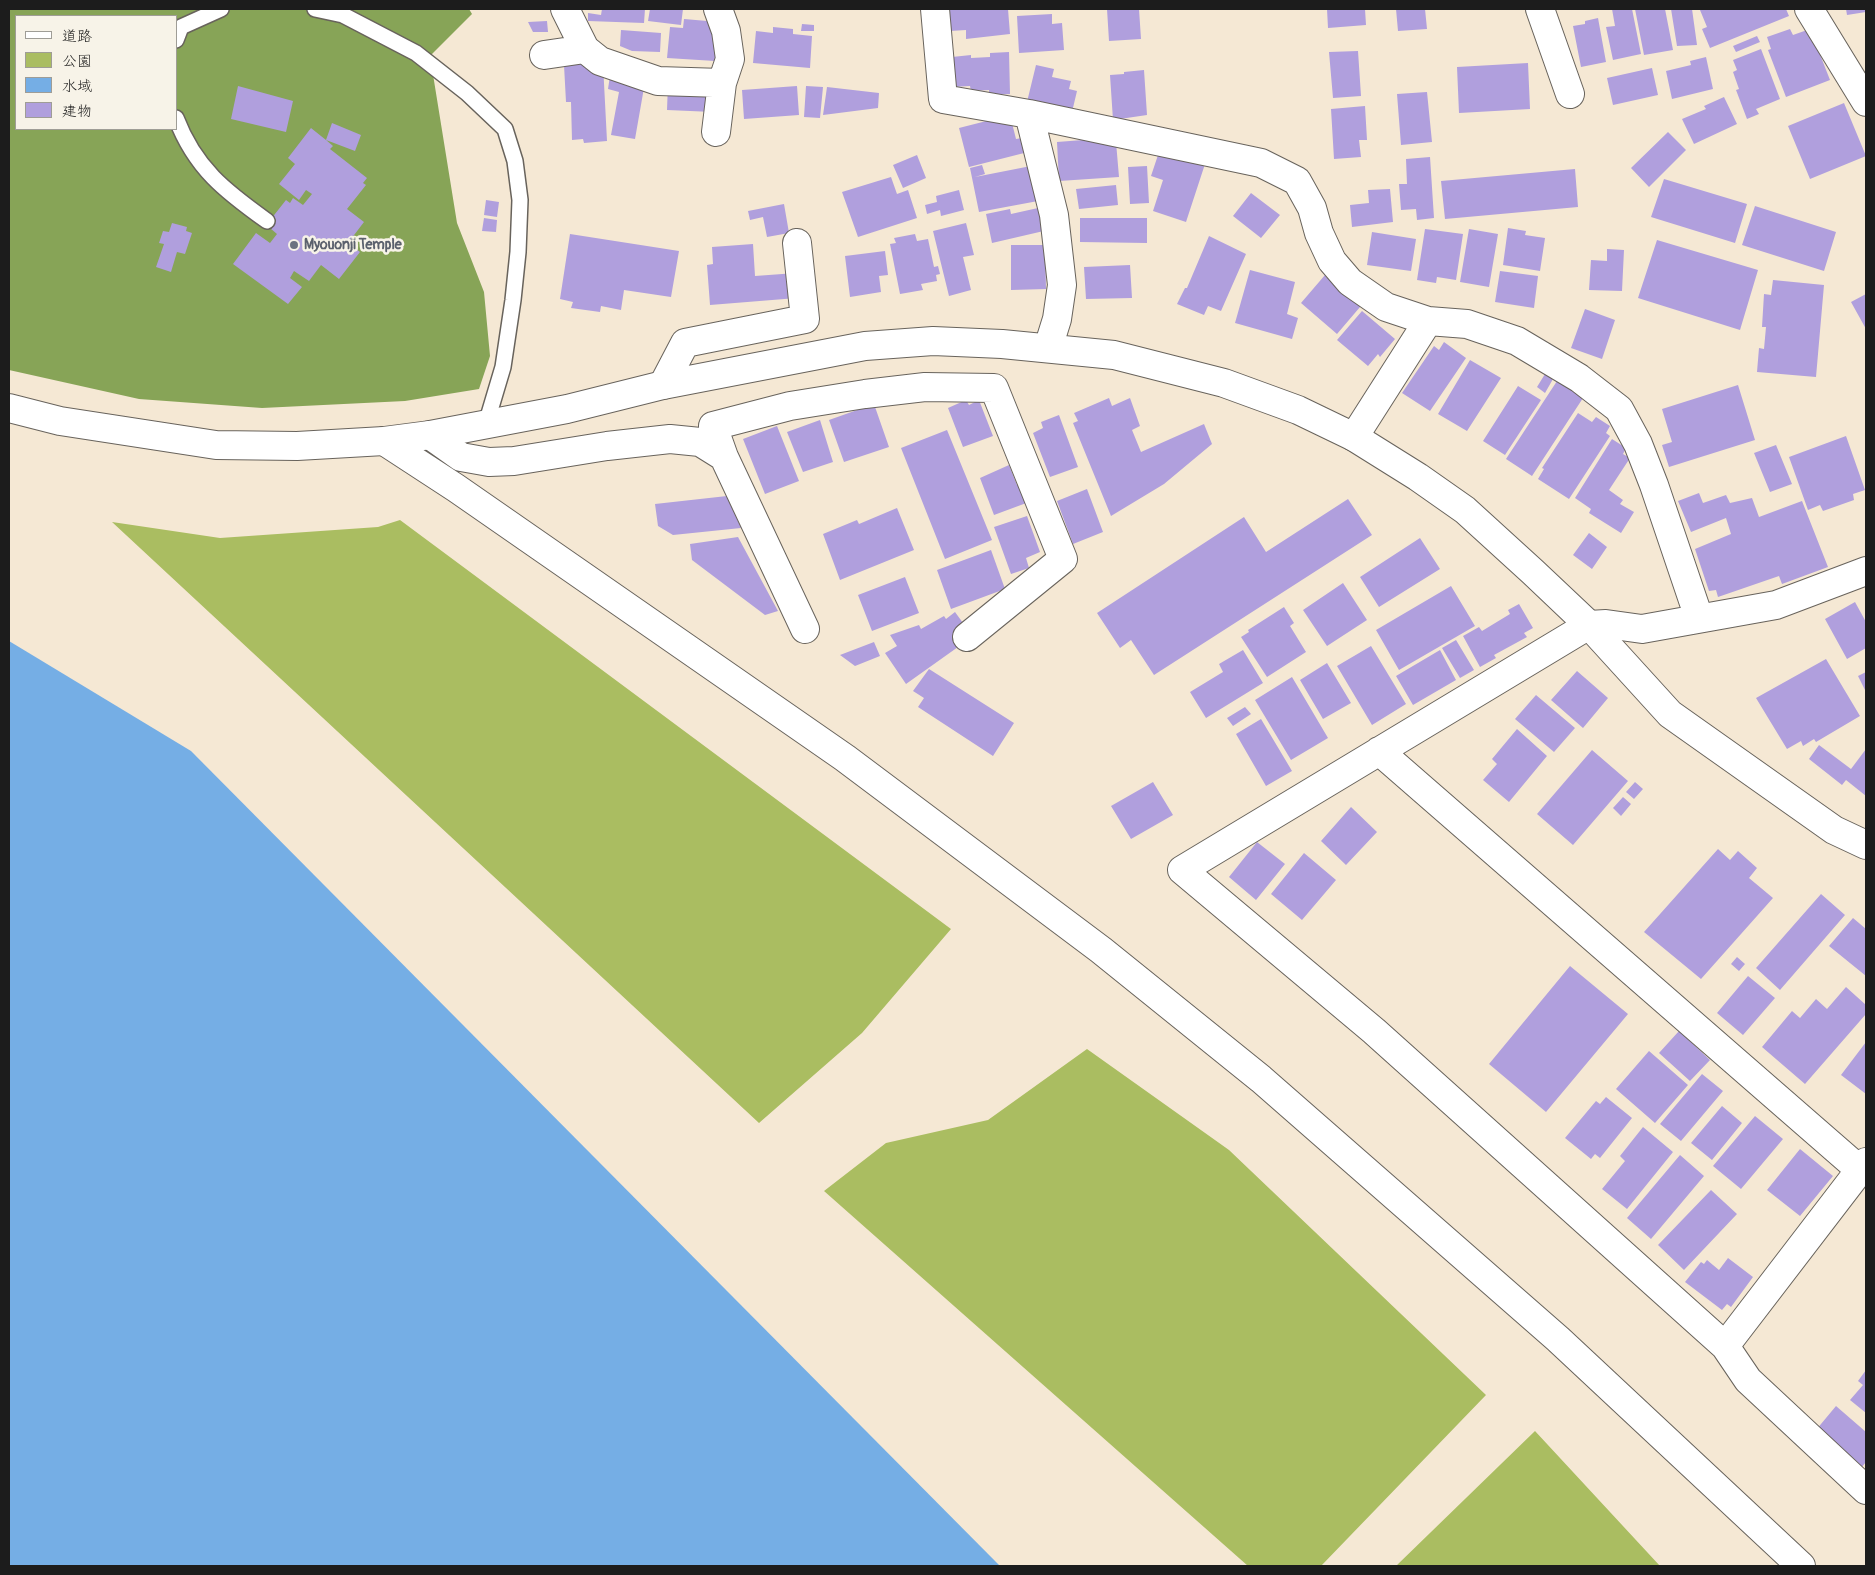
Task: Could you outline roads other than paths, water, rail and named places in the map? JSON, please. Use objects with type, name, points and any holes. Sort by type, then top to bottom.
[{"type":"street","points":[[565,9],[585,49],[600,60],[658,81],[722,83]]},
{"type":"street","points":[[716,132],[722,83],[730,58],[726,30],[718,9]]},
{"type":"street","points":[[935,9],[943,99],[1029,114],[1261,162],[1297,181],[1312,208],[1319,233],[1332,261],[1350,282],[1386,307],[1428,322],[1467,324],[1516,341],[1579,378],[1619,409],[1638,444],[1654,485],[1699,618]]},
{"type":"street","points":[[1540,9],[1570,94]]},
{"type":"street","points":[[1809,9],[1866,102]]},
{"type":"street","points":[[544,54],[585,49]]},
{"type":"street","points":[[1029,114],[1054,215],[1062,285],[1057,319],[1048,348]]},
{"type":"street","points":[[663,385],[685,343],[805,318],[797,243]]},
{"type":"street","points":[[1354,437],[1428,322]]},
{"type":"street","points":[[9,408],[60,421],[216,445],[297,446],[384,441],[430,435],[567,409],[663,385],[865,346],[933,341],[1002,344],[1114,354],[1224,383],[1298,410],[1354,437],[1418,477],[1465,510],[1589,626],[1670,714],[1834,830],[1866,845]]},
{"type":"street","points":[[804,628],[724,457],[713,426],[790,406],[865,394],[925,387],[994,388],[1063,559],[967,636]]},
{"type":"street","points":[[430,435],[461,457],[489,462],[514,461],[607,446],[670,439],[700,442],[724,457]]},
{"type":"street","points":[[384,441],[456,488],[845,758],[1101,950],[1261,1079],[1558,1339],[1801,1566]]},
{"type":"street","points":[[1866,571],[1776,605],[1642,629],[1606,624],[1589,626],[1182,870],[1374,1031],[1725,1346],[1748,1380],[1866,1490]]},
{"type":"street","points":[[1379,751],[1863,1166],[1725,1346]]},
{"type":"lane","points":[[178,36],[182,28],[221,9]]},
{"type":"lane","points":[[315,9],[343,15],[416,53],[467,93],[505,129],[515,161],[520,200],[518,252],[503,367],[486,424]]},
{"type":"lane","points":[[178,123],[183,135],[203,167],[229,194],[267,221]]},
{"type":"water","points":[[9,641],[191,751],[1000,1566],[9,1566]]},
{"type":"place","name":"Myouonji Temple","points":[[294,245]]}]
